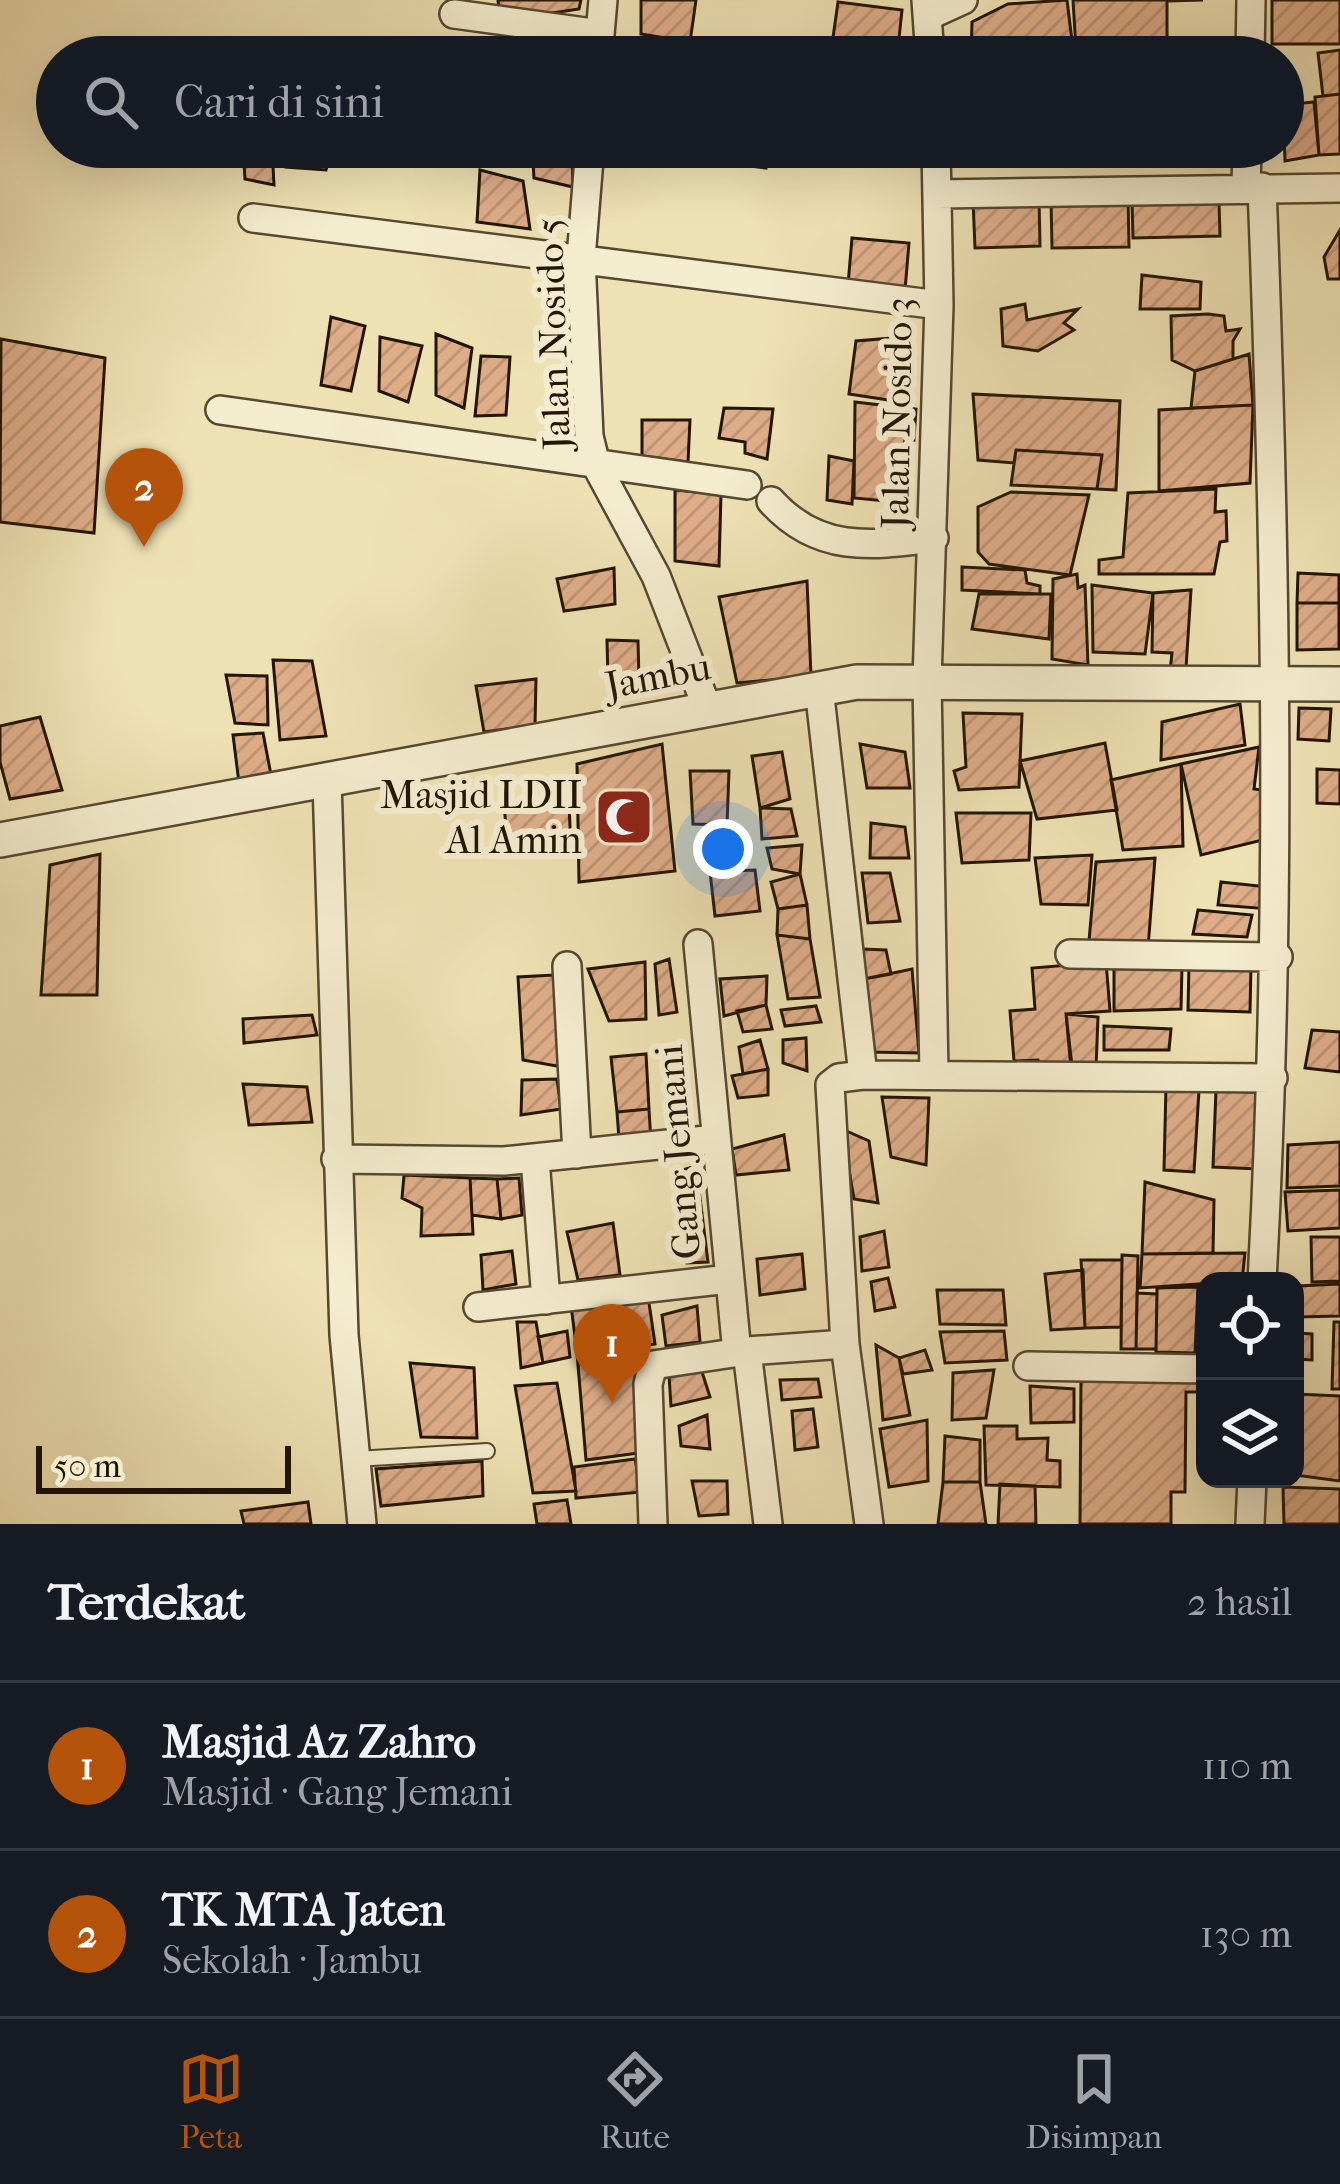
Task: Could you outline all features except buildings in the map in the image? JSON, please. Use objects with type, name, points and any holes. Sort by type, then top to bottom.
[{"type":"street","points":[[600,36],[603,0]]},
{"type":"street","points":[[927,8],[963,0]]},
{"type":"street","points":[[1250,36],[1251,0]]},
{"type":"street","points":[[454,14],[554,36]]},
{"type":"street","name":"Jalan Nosido 5","points":[[588,168],[581,258],[589,436],[596,465],[656,576],[708,710]]},
{"type":"street","name":"Jalan Nosido 3","points":[[934,1075],[927,680],[939,305],[937,168]]},
{"type":"street","points":[[1251,168],[1278,684],[1278,957],[1262,1272]]},
{"type":"street","points":[[939,194],[1340,188]]},
{"type":"street","points":[[253,218],[939,305]]},
{"type":"street","points":[[220,410],[747,485]]},
{"type":"street","points":[[771,502],[794,526],[832,544],[934,538]]},
{"type":"street","name":"Jambu","points":[[0,840],[819,688],[927,680],[1340,684]]},
{"type":"street","points":[[819,688],[863,1075]]},
{"type":"street","points":[[327,781],[336,1159],[362,1524]]},
{"type":"street","name":"Gang Jemani","points":[[698,944],[729,1279],[768,1524]]},
{"type":"street","points":[[1070,954],[1278,957]]},
{"type":"street","points":[[567,966],[577,1154]]},
{"type":"street","points":[[869,1524],[845,1344],[830,1085],[839,1078],[863,1075],[1273,1078]]},
{"type":"street","points":[[336,1159],[536,1159],[716,1139]]},
{"type":"street","points":[[536,1159],[546,1300]]},
{"type":"street","points":[[478,1307],[729,1279]]},
{"type":"street","points":[[653,1524],[648,1374],[661,1360],[845,1344]]},
{"type":"street","points":[[1028,1366],[1196,1369]]},
{"type":"street","points":[[1250,1524],[1252,1488]]},
{"type":"lane","points":[[356,1459],[487,1451]]},
{"type":"place","name":"TK MTA Jaten","points":[[144,547]]},
{"type":"place","name":"Masjid LDII Al Amin","points":[[624,817]]},
{"type":"place","name":"Masjid Az Zahro","points":[[612,1403]]}]
